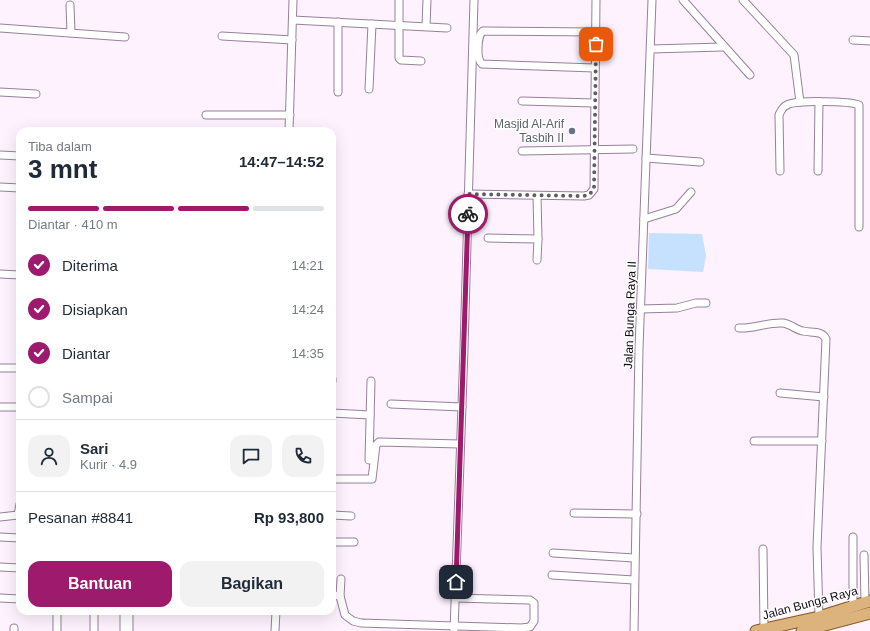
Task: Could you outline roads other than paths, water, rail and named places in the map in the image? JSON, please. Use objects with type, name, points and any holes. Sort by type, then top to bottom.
[{"type":"main road","name":"Jalan Bunga Raya","points":[[760,630],[819,617],[868,601]]},
{"type":"main road","name":"Jalan Bunga Raya","points":[[802,631],[870,613]]},
{"type":"street","points":[[289,127],[293,0]]},
{"type":"street","points":[[399,0],[399,59],[421,61]]},
{"type":"street","points":[[426,26],[427,0]]},
{"type":"street","points":[[454,628],[474,0]]},
{"type":"street","points":[[468,194],[537,196],[589,195],[594,189],[593,149],[596,0]]},
{"type":"street","name":"Jalan Bunga Raya II","points":[[634,631],[634,558],[641,309],[652,0]]},
{"type":"street","points":[[683,0],[723,47],[750,75]]},
{"type":"street","points":[[743,0],[794,55],[800,102]]},
{"type":"street","points":[[70,4],[71,33]]},
{"type":"street","points":[[293,20],[400,24],[447,28]]},
{"type":"street","points":[[338,22],[338,92]]},
{"type":"street","points":[[369,89],[372,24]]},
{"type":"street","points":[[0,28],[125,37]]},
{"type":"street","points":[[595,68],[482,64],[479,60],[479,35],[483,31],[596,32]]},
{"type":"street","points":[[222,36],[292,40]]},
{"type":"street","points":[[853,40],[870,41]]},
{"type":"street","points":[[651,49],[723,47]]},
{"type":"street","points":[[0,92],[36,94]]},
{"type":"street","points":[[522,101],[594,103]]},
{"type":"street","points":[[818,171],[819,102]]},
{"type":"street","points":[[780,171],[779,115],[787,104],[819,102],[857,104],[860,106],[859,226]]},
{"type":"street","points":[[206,116],[290,115]]},
{"type":"street","points":[[522,151],[633,149]]},
{"type":"street","points":[[0,155],[16,156]]},
{"type":"street","points":[[646,158],[700,162]]},
{"type":"street","points":[[0,187],[16,188]]},
{"type":"street","points":[[644,219],[676,209],[691,192]]},
{"type":"street","points":[[537,196],[537,260]]},
{"type":"street","points":[[488,238],[538,239]]},
{"type":"street","points":[[0,274],[16,275]]},
{"type":"street","points":[[641,309],[677,308],[696,303],[706,303]]},
{"type":"street","points":[[739,328],[780,323],[795,326],[801,331],[823,335],[826,339],[817,547],[819,617]]},
{"type":"street","points":[[0,368],[16,368]]},
{"type":"street","points":[[368,460],[371,381]]},
{"type":"street","points":[[780,393],[824,397]]},
{"type":"street","points":[[391,404],[462,407]]},
{"type":"street","points":[[0,407],[16,407]]},
{"type":"street","points":[[336,413],[370,415]]},
{"type":"street","points":[[754,441],[822,441]]},
{"type":"street","points":[[336,479],[372,479],[376,445],[379,442],[460,444]]},
{"type":"street","points":[[574,513],[636,514]]},
{"type":"street","points":[[0,517],[16,515]]},
{"type":"street","points":[[336,515],[351,516]]},
{"type":"street","points":[[852,536],[853,606]]},
{"type":"street","points":[[0,537],[16,538]]},
{"type":"street","points":[[336,542],[354,542]]},
{"type":"street","points":[[760,630],[763,549]]},
{"type":"street","points":[[553,553],[634,558]]},
{"type":"street","points":[[864,555],[868,601]]},
{"type":"street","points":[[0,567],[16,568]]},
{"type":"street","points":[[552,574],[634,580]]},
{"type":"street","points":[[341,579],[340,596],[345,615],[353,621],[361,623],[454,628],[525,628],[532,625],[534,621],[534,604],[530,600],[455,598]]},
{"type":"street","points":[[336,596],[340,596]]},
{"type":"street","points":[[0,598],[16,599]]},
{"type":"street","points":[[57,615],[57,631]]},
{"type":"street","points":[[94,615],[94,631]]},
{"type":"street","points":[[124,615],[124,631]]},
{"type":"street","points":[[129,615],[129,631]]},
{"type":"street","points":[[275,631],[276,615]]},
{"type":"water","points":[[649,233],[702,234],[706,256],[703,272],[648,269]]},
{"type":"place","name":"Masjid Al-Arif Tasbih II","points":[[572,131]]}]
